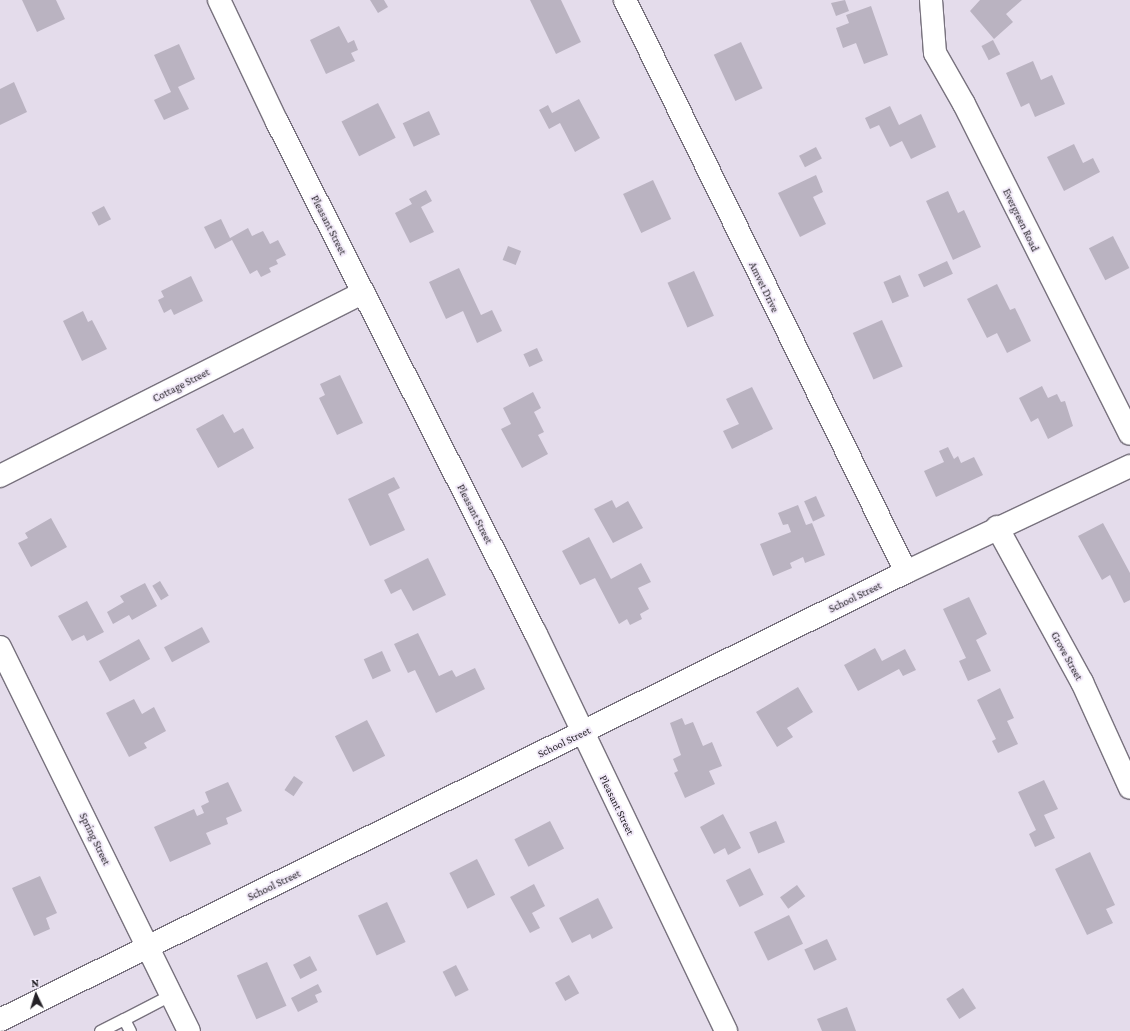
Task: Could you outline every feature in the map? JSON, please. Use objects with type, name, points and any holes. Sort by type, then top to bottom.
[{"type":"street","name":"Pleasant Street","points":[[219,0],[363,293],[535,632],[582,733],[726,1031]]},
{"type":"street","name":"Amvet Drive","points":[[625,0],[906,572]]},
{"type":"street","name":"Evergreen Road","points":[[931,0],[935,52],[964,104],[1130,434]]},
{"type":"street","name":"Cottage Street","points":[[0,476],[363,293]]},
{"type":"street","name":"School Street","points":[[0,1020],[997,527],[1130,466]]},
{"type":"street","name":"Grove Street","points":[[997,527],[1082,682],[1130,788]]},
{"type":"street","name":"Spring Street","points":[[0,647],[149,947],[189,1031]]},
{"type":"lane","points":[[100,1031],[172,994]]},
{"type":"lane","points":[[124,1019],[130,1031]]},
{"type":"building","points":[[22,0],[56,0],[65,19],[37,32]]},
{"type":"building","points":[[370,0],[384,0],[388,7],[378,13]]},
{"type":"building","points":[[530,0],[561,0],[581,42],[556,54]]},
{"type":"building","points":[[845,0],[849,11],[836,16],[831,3]]},
{"type":"building","points":[[980,0],[1022,0],[1006,14],[1013,22],[994,39],[970,11]]},
{"type":"building","points":[[871,6],[888,55],[864,64],[856,43],[843,48],[836,28],[849,23],[846,15]]},
{"type":"building","points":[[339,26],[348,43],[354,40],[358,50],[351,53],[355,61],[326,74],[310,40]]},
{"type":"building","points":[[993,40],[1000,54],[989,60],[981,46]]},
{"type":"building","points":[[741,42],[763,88],[735,101],[714,55]]},
{"type":"building","points":[[179,44],[195,79],[178,87],[189,109],[164,120],[154,100],[171,92],[154,55]]},
{"type":"building","points":[[1033,61],[1041,80],[1052,75],[1065,104],[1035,117],[1029,103],[1021,107],[1006,73]]},
{"type":"building","points":[[14,82],[27,112],[0,125],[0,89]]},
{"type":"building","points":[[579,99],[600,138],[575,152],[560,123],[549,129],[539,110],[548,105],[552,113]]},
{"type":"building","points":[[378,103],[396,138],[359,156],[341,122]]},
{"type":"building","points":[[890,106],[899,125],[921,114],[936,147],[911,159],[902,141],[890,147],[879,125],[870,129],[865,118]]},
{"type":"building","points":[[429,111],[440,135],[414,147],[403,123]]},
{"type":"building","points":[[1074,144],[1083,163],[1093,158],[1100,172],[1064,191],[1047,157]]},
{"type":"building","points":[[816,147],[822,159],[805,167],[799,156]]},
{"type":"building","points":[[816,175],[823,192],[813,197],[826,224],[800,237],[778,193]]},
{"type":"building","points":[[653,180],[671,219],[641,233],[623,194]]},
{"type":"building","points":[[426,190],[432,201],[421,207],[434,232],[410,243],[395,213],[412,204],[409,199]]},
{"type":"building","points":[[948,191],[958,213],[964,210],[981,247],[953,260],[926,201]]},
{"type":"building","points":[[104,206],[111,219],[99,226],[92,213]]},
{"type":"building","points":[[221,219],[230,238],[248,228],[252,236],[263,231],[270,244],[278,240],[286,255],[276,260],[278,264],[269,268],[271,272],[261,277],[257,270],[250,274],[232,240],[215,249],[204,227]]},
{"type":"building","points":[[1113,236],[1129,268],[1105,280],[1089,248]]},
{"type":"building","points":[[508,246],[521,251],[516,265],[503,260]]},
{"type":"building","points":[[947,261],[953,274],[924,287],[918,275]]},
{"type":"building","points":[[459,268],[481,315],[492,310],[502,331],[477,343],[463,311],[446,319],[429,282]]},
{"type":"building","points":[[694,271],[714,316],[687,328],[668,283]]},
{"type":"building","points":[[900,275],[909,296],[892,303],[883,282]]},
{"type":"building","points":[[191,276],[203,301],[174,315],[171,309],[164,313],[158,300],[164,297],[161,291]]},
{"type":"building","points":[[997,284],[1010,310],[1015,308],[1031,341],[1007,353],[997,333],[987,338],[967,299]]},
{"type":"building","points":[[83,311],[88,322],[92,320],[107,349],[82,361],[63,321]]},
{"type":"building","points":[[882,320],[903,367],[874,380],[853,333]]},
{"type":"building","points":[[537,348],[543,361],[529,367],[523,354]]},
{"type":"building","points":[[340,375],[363,423],[337,435],[319,398],[325,395],[320,384]]},
{"type":"building","points":[[1042,386],[1048,398],[1057,394],[1061,402],[1065,401],[1073,426],[1048,439],[1038,418],[1031,422],[1019,398]]},
{"type":"building","points":[[752,387],[773,429],[732,449],[723,431],[739,424],[726,399]]},
{"type":"building","points":[[533,392],[541,408],[534,412],[544,432],[538,435],[548,454],[522,468],[501,429],[511,424],[503,408]]},
{"type":"building","points":[[223,414],[234,433],[243,428],[254,448],[218,468],[196,429]]},
{"type":"building","points":[[948,447],[954,459],[958,456],[961,463],[974,457],[983,475],[936,497],[924,471],[944,462],[939,451]]},
{"type":"building","points":[[394,477],[400,488],[388,494],[405,530],[370,546],[348,499]]},
{"type":"building","points":[[816,496],[825,516],[813,521],[804,501]]},
{"type":"building","points":[[612,500],[616,508],[628,501],[643,528],[613,543],[594,509]]},
{"type":"building","points":[[798,505],[806,525],[812,523],[825,555],[805,563],[803,557],[790,563],[792,568],[773,576],[760,544],[791,532],[788,524],[783,525],[778,513]]},
{"type":"building","points":[[51,518],[67,547],[31,567],[18,543],[28,538],[25,533]]},
{"type":"building","points":[[1103,523],[1130,573],[1130,600],[1124,603],[1110,575],[1102,580],[1078,536]]},
{"type":"building","points":[[589,537],[611,579],[641,563],[651,582],[638,588],[649,609],[640,614],[642,619],[630,625],[627,619],[619,624],[595,578],[580,585],[562,551]]},
{"type":"building","points":[[428,558],[446,595],[413,611],[401,589],[391,594],[384,580]]},
{"type":"building","points":[[160,581],[169,596],[161,600],[152,586]]},
{"type":"building","points":[[145,583],[157,606],[132,620],[129,615],[113,624],[107,612],[124,602],[120,596]]},
{"type":"building","points":[[969,597],[987,634],[976,640],[991,671],[968,681],[959,661],[966,658],[943,609]]},
{"type":"building","points":[[87,601],[104,632],[87,641],[84,635],[72,641],[58,616]]},
{"type":"building","points":[[202,627],[210,642],[172,662],[164,647]]},
{"type":"building","points":[[418,633],[439,676],[452,670],[456,677],[475,668],[485,689],[436,713],[415,670],[408,673],[394,644]]},
{"type":"building","points":[[139,639],[150,659],[110,681],[99,661]]},
{"type":"building","points":[[875,648],[882,661],[905,649],[916,670],[903,676],[899,669],[858,691],[844,665]]},
{"type":"building","points":[[382,651],[391,671],[373,679],[364,659]]},
{"type":"building","points":[[798,687],[813,712],[787,728],[793,737],[777,747],[756,712]]},
{"type":"building","points":[[1000,688],[1014,718],[1007,721],[1018,744],[998,753],[992,741],[996,739],[977,700]]},
{"type":"building","points":[[134,699],[142,714],[154,707],[166,731],[144,743],[147,748],[129,757],[106,713]]},
{"type":"building","points":[[682,718],[685,725],[693,722],[703,746],[712,742],[722,766],[709,771],[715,784],[685,798],[674,773],[678,771],[673,759],[681,755],[670,723]]},
{"type":"building","points":[[367,720],[385,756],[353,772],[335,736]]},
{"type":"building","points":[[294,776],[303,782],[294,796],[284,790]]},
{"type":"building","points":[[1044,780],[1058,809],[1044,815],[1055,838],[1035,847],[1029,834],[1036,830],[1018,792]]},
{"type":"building","points":[[228,782],[242,811],[226,818],[228,824],[206,833],[211,844],[170,862],[154,827],[194,809],[197,816],[204,813],[201,806],[209,802],[205,792]]},
{"type":"building","points":[[723,814],[741,848],[728,855],[725,848],[714,854],[700,827]]},
{"type":"building","points":[[550,821],[564,849],[528,867],[514,839]]},
{"type":"building","points":[[776,821],[785,842],[758,854],[749,832]]},
{"type":"building","points":[[1090,852],[1115,905],[1106,909],[1113,923],[1087,935],[1055,869]]},
{"type":"building","points":[[477,859],[495,895],[468,909],[449,873]]},
{"type":"building","points":[[750,868],[764,895],[740,907],[726,880]]},
{"type":"building","points":[[40,876],[57,913],[46,918],[50,929],[34,936],[12,888]]},
{"type":"building","points":[[534,884],[545,906],[532,913],[540,928],[530,933],[510,897]]},
{"type":"building","points":[[797,885],[805,896],[788,909],[780,897]]},
{"type":"building","points":[[598,898],[613,928],[592,939],[590,934],[572,943],[559,918]]},
{"type":"building","points":[[387,902],[406,942],[377,955],[358,916]]},
{"type":"building","points":[[789,915],[803,944],[768,961],[754,932]]},
{"type":"building","points":[[827,939],[837,960],[814,970],[804,950]]},
{"type":"building","points":[[310,956],[317,970],[300,979],[293,965]]},
{"type":"building","points":[[267,962],[287,1006],[256,1019],[237,975]]},
{"type":"building","points":[[456,965],[469,990],[455,997],[443,972]]},
{"type":"building","points":[[569,975],[579,993],[565,1001],[555,983]]},
{"type":"building","points":[[318,984],[322,992],[315,995],[318,1002],[298,1012],[291,998]]},
{"type":"building","points":[[963,988],[976,1008],[959,1019],[946,999]]},
{"type":"building","points":[[847,1007],[856,1031],[822,1031],[817,1019]]}]
